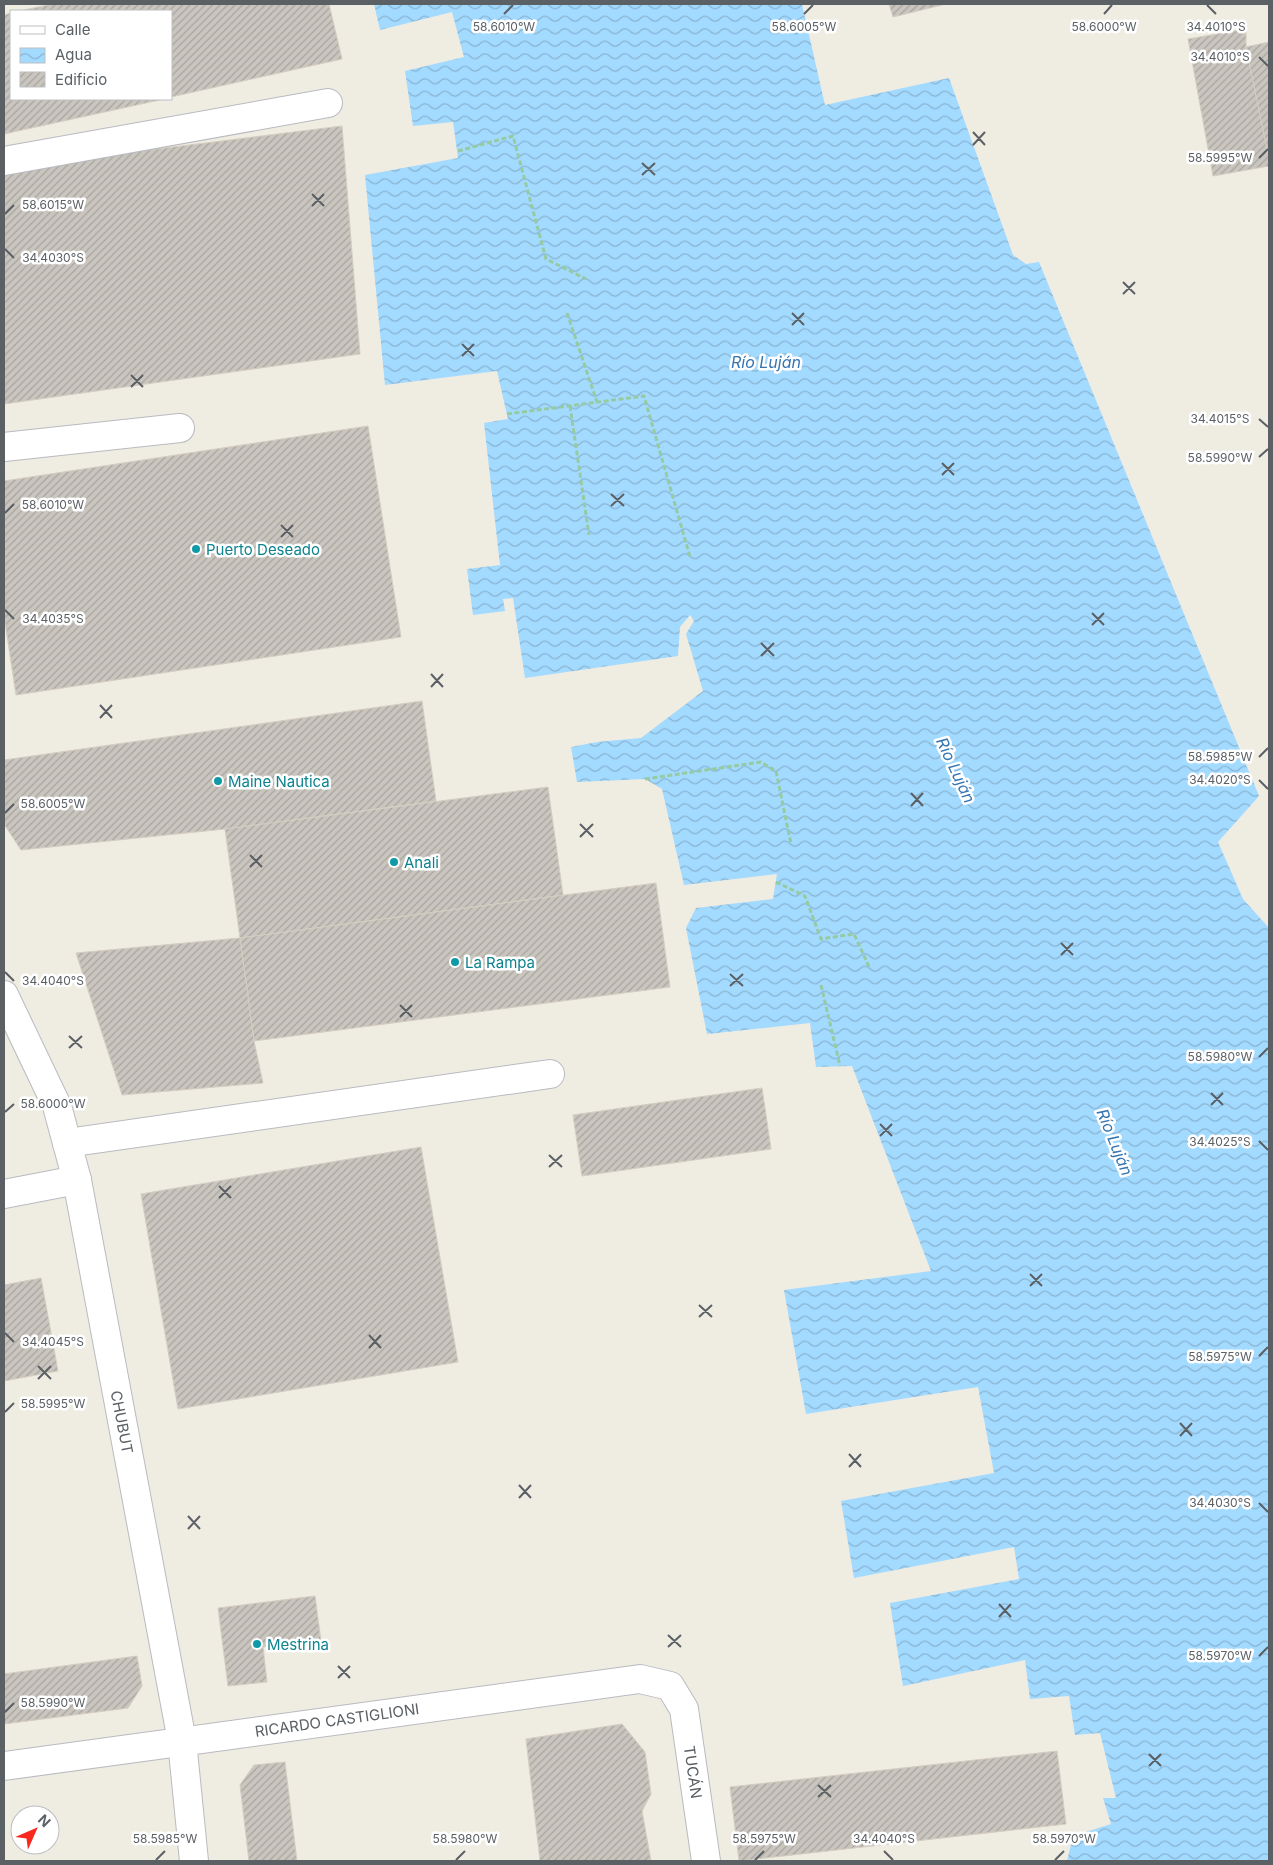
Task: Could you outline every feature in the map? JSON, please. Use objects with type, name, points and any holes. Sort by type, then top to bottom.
[{"type":"street","points":[[4,160],[328,103]]},
{"type":"street","points":[[4,448],[180,428]]},
{"type":"street","name":"CHUBUT","points":[[4,995],[57,1106],[77,1180],[182,1741],[194,1861]]},
{"type":"street","points":[[68,1143],[550,1074]]},
{"type":"street","points":[[4,1194],[77,1180]]},
{"type":"street","name":"RICARDO CASTIGLIONI","points":[[4,1766],[640,1679],[670,1686]]},
{"type":"street","name":"TUCÁN","points":[[670,1686],[684,1710],[706,1861]]},
{"type":"path","points":[[458,151],[513,136],[546,259],[586,279]]},
{"type":"path","points":[[566,313],[596,402]]},
{"type":"path","points":[[507,414],[644,396],[690,557]]},
{"type":"path","points":[[570,406],[589,535]]},
{"type":"path","points":[[645,779],[761,762],[776,771],[791,844]]},
{"type":"path","points":[[776,882],[805,896],[821,939],[854,934],[870,969]]},
{"type":"path","points":[[821,985],[840,1066]]},
{"type":"water","name":"Río Luján","points":[[374,4],[802,4],[825,105],[949,78],[1013,255],[1026,264],[1039,262],[1259,796],[1218,842],[1243,899],[1269,928],[1269,1861],[1067,1861],[1073,1836],[1111,1824],[1103,1798],[1116,1798],[1100,1733],[1075,1735],[1069,1696],[1030,1699],[1025,1660],[903,1686],[890,1603],[1019,1579],[1014,1547],[854,1578],[841,1501],[994,1473],[978,1387],[806,1414],[784,1290],[931,1271],[852,1066],[816,1067],[810,1023],[707,1034],[686,928],[696,908],[773,899],[777,874],[684,885],[662,789],[645,779],[577,782],[571,747],[597,742],[641,738],[703,691],[686,634],[694,621],[690,615],[680,627],[678,656],[525,678],[513,598],[503,599],[505,611],[473,615],[467,569],[500,565],[484,423],[508,419],[497,371],[385,385],[365,175],[458,158],[453,122],[413,126],[405,71],[464,57],[452,12],[380,30]]},
{"type":"building","points":[[53,4],[329,4],[342,59],[172,97],[172,10],[24,10]]},
{"type":"building","points":[[889,4],[946,4],[893,17]]},
{"type":"building","points":[[10,13],[10,100],[159,100],[4,134],[4,15]]},
{"type":"building","points":[[1246,29],[1246,47],[1269,158],[1269,166],[1213,176],[1188,39]]},
{"type":"building","points":[[1269,42],[1269,148],[1267,149],[1246,47]]},
{"type":"building","points":[[342,126],[360,354],[4,404],[4,168]]},
{"type":"building","name":"Puerto Deseado","points":[[368,426],[401,637],[16,695],[4,616],[4,481]]},
{"type":"building","name":"Maine Nautica","points":[[422,701],[436,801],[225,829],[21,850],[4,824],[4,760]]},
{"type":"building","name":"Anali","points":[[548,787],[563,895],[240,938],[225,829]]},
{"type":"building","name":"La Rampa","points":[[656,883],[670,987],[254,1041],[240,938]]},
{"type":"building","points":[[240,938],[254,1041],[263,1083],[122,1095],[76,953]]},
{"type":"building","points":[[762,1088],[771,1149],[582,1176],[573,1115]]},
{"type":"building","points":[[421,1147],[458,1362],[178,1409],[141,1194]]},
{"type":"building","points":[[41,1278],[58,1371],[4,1381],[4,1285]]},
{"type":"building","name":"Mestrina","points":[[315,1596],[321,1641],[263,1647],[267,1682],[228,1686],[218,1608]]},
{"type":"building","points":[[137,1656],[142,1686],[128,1708],[4,1724],[4,1674]]},
{"type":"building","points":[[622,1724],[645,1752],[651,1794],[642,1811],[651,1861],[540,1861],[526,1739]]},
{"type":"building","points":[[1057,1751],[1066,1824],[739,1861],[730,1787]]},
{"type":"building","points":[[285,1762],[297,1861],[249,1861],[240,1785],[254,1765]]},
{"type":"place","name":"Puerto Deseado","points":[[196,549]]},
{"type":"place","name":"Maine Nautica","points":[[218,781]]},
{"type":"place","name":"Anali","points":[[394,862]]},
{"type":"place","name":"La Rampa","points":[[455,962]]},
{"type":"place","name":"Mestrina","points":[[257,1644]]}]
